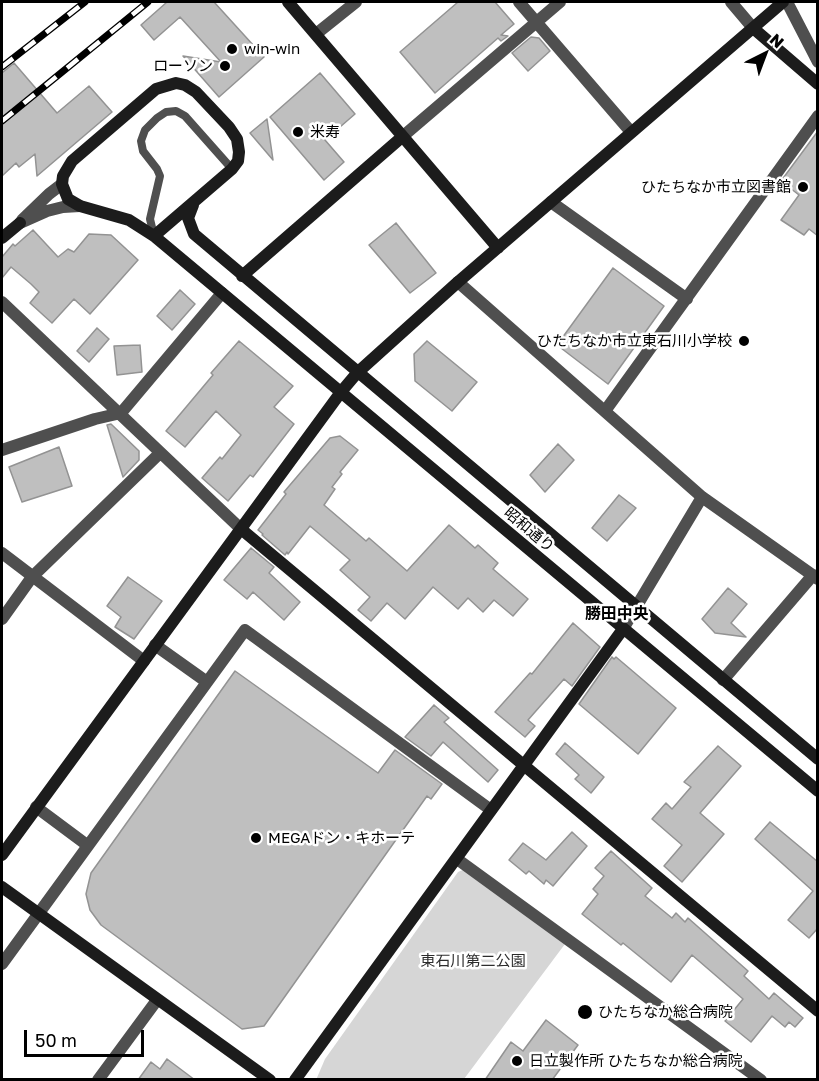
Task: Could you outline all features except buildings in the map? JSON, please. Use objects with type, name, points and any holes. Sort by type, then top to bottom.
[{"type":"street","points":[[288,2],[498,248]]},
{"type":"street","points":[[316,34],[356,2]]},
{"type":"street","points":[[519,2],[631,132]]},
{"type":"street","points":[[242,276],[560,2]]},
{"type":"street","points":[[731,2],[753,28],[818,84]]},
{"type":"street","points":[[2,855],[357,373],[631,132],[785,2],[818,62]]},
{"type":"street","points":[[80,206],[68,199],[62,184],[63,176],[72,161],[156,89],[176,83],[185,85],[196,92],[229,127],[237,139],[238,161],[232,170],[194,204],[154,236]]},
{"type":"street","points":[[605,411],[818,116]]},
{"type":"street","points":[[2,238],[62,184]]},
{"type":"street","points":[[551,202],[687,299]]},
{"type":"street","name":"昭和通り","points":[[194,204],[188,219],[194,234],[818,759]]},
{"type":"street","points":[[20,223],[47,211],[80,206]]},
{"type":"street","name":"昭和通り","points":[[80,206],[118,216],[154,236],[818,791]]},
{"type":"street","points":[[458,282],[702,497],[815,577],[723,680]]},
{"type":"street","points":[[2,450],[94,419],[121,413],[222,293]]},
{"type":"street","points":[[2,302],[241,529],[818,1011]]},
{"type":"street","points":[[2,619],[32,577],[160,453]]},
{"type":"street","points":[[295,1080],[624,629],[702,497]]},
{"type":"street","points":[[2,554],[144,661]]},
{"type":"street","points":[[2,964],[245,630],[491,810]]},
{"type":"street","points":[[156,645],[207,682]]},
{"type":"street","points":[[36,807],[87,845]]},
{"type":"street","points":[[457,859],[761,1080]]},
{"type":"street","points":[[2,887],[270,1080]]},
{"type":"street","points":[[98,1080],[157,1000]]},
{"type":"lane","points":[[154,236],[150,219],[160,176],[143,151],[141,141],[145,130],[157,118],[165,112],[176,111],[185,116],[232,170]]},
{"type":"green space","name":"東石川第二公園","points":[[465,869],[565,944],[464,1079],[316,1080],[325,1059],[458,872]]},
{"type":"railway","points":[[2,67],[85,2]]},
{"type":"railway","points":[[2,121],[148,2]]},
{"type":"place","name":"win-win","points":[[232,49]]},
{"type":"place","name":"ローソン","points":[[225,66]]},
{"type":"place","name":"米寿","points":[[298,132]]},
{"type":"place","name":"ひたちなか市立図書館","points":[[803,187]]},
{"type":"place","name":"ひたちなか市立東石川小学校","points":[[744,341]]},
{"type":"place","name":"MEGAドン・キホーテ","points":[[256,838]]},
{"type":"place","name":"ひたちなか総合病院","points":[[585,1012]]},
{"type":"place","name":"日立製作所 ひたちなか総合病院","points":[[517,1061]]},
{"type":"district","name":"勝田中央","points":[[617,614]]}]
